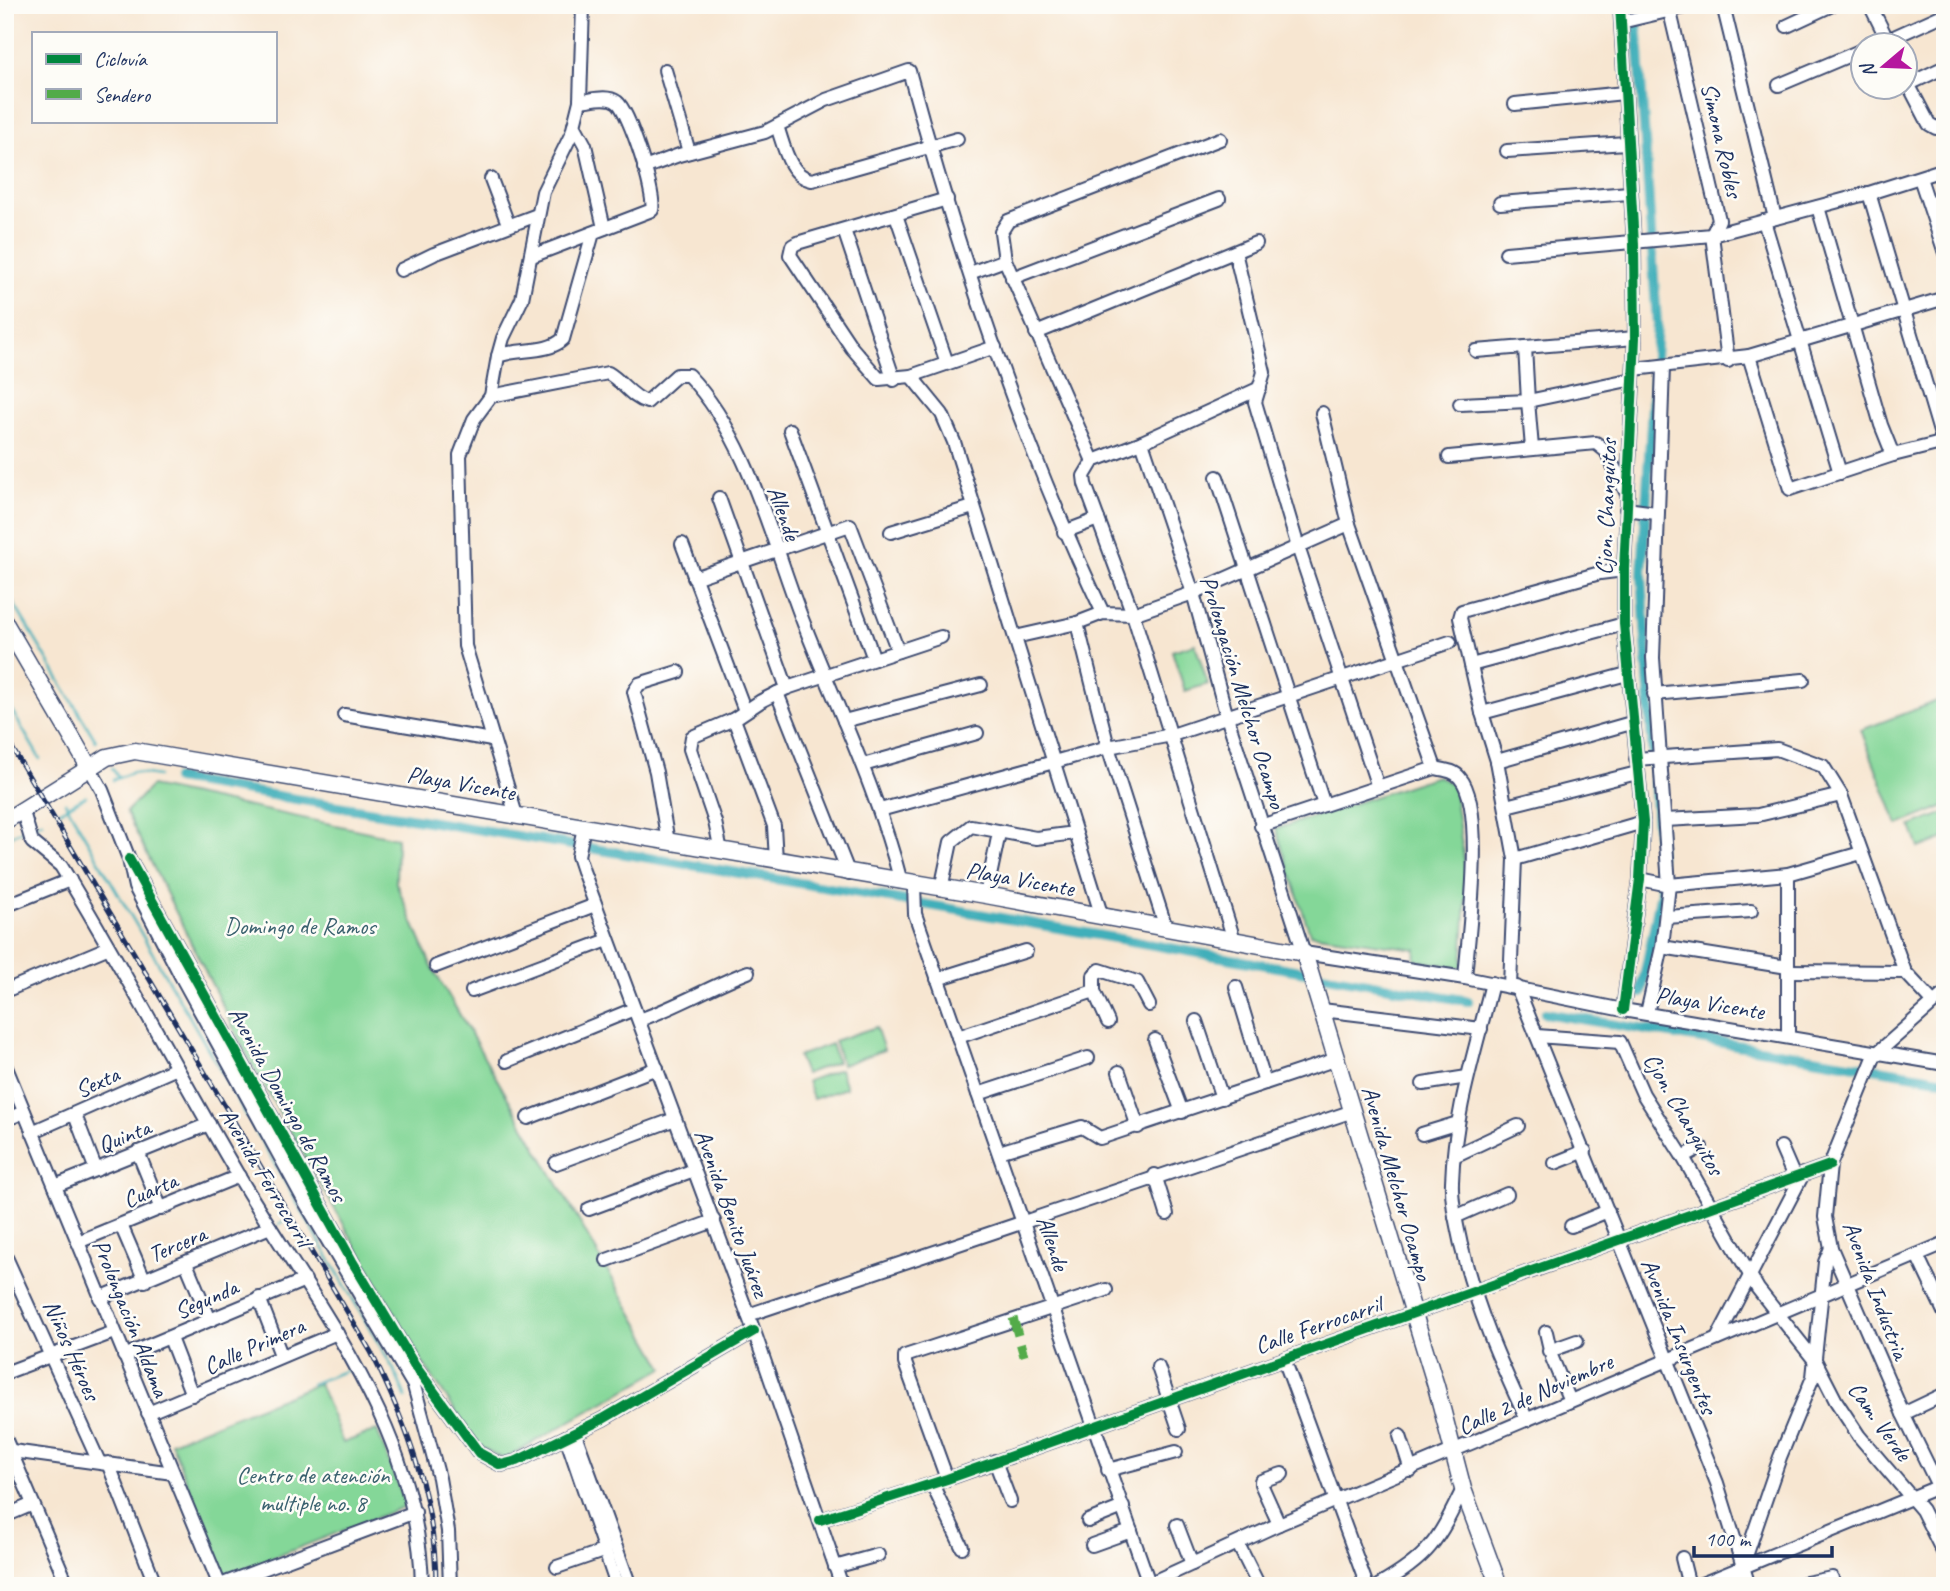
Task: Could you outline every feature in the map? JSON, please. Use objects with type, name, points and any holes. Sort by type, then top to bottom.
[{"type":"main road","points":[[5,624],[89,767]]},
{"type":"main road","name":"Playa Vicente","points":[[41,796],[89,767],[125,752],[169,755],[516,815],[582,834],[668,842],[776,860],[910,888],[986,895],[1234,940],[1308,967]]},
{"type":"main road","points":[[5,809],[41,796]]},
{"type":"main road","points":[[5,821],[23,812],[41,796]]},
{"type":"main road","name":"Avenida Melchor Ocampo","points":[[1308,967],[1464,1489],[1500,1586]]},
{"type":"street","points":[[516,815],[465,646],[460,455],[474,419],[491,396],[503,338],[522,299],[543,192],[574,125],[580,101],[583,5]]},
{"type":"street","name":"Cjon. Changuitos","points":[[1620,5],[1634,17],[1624,93],[1629,193],[1639,244],[1636,372],[1627,493],[1631,510],[1623,569],[1624,624],[1631,723],[1649,759],[1665,820],[1667,917],[1647,1013]]},
{"type":"street","points":[[1634,17],[1670,12],[1693,5]]},
{"type":"street","points":[[1723,5],[1770,220],[1800,341],[1840,473]]},
{"type":"street","points":[[1787,26],[1832,5]]},
{"type":"street","points":[[1870,5],[1883,32]]},
{"type":"street","name":"Simona Robles","points":[[1670,12],[1719,220],[1712,236],[1728,361]]},
{"type":"street","points":[[1910,32],[1945,14]]},
{"type":"street","points":[[1779,85],[1848,56]]},
{"type":"street","points":[[1918,77],[1945,68]]},
{"type":"street","points":[[665,70],[690,152]]},
{"type":"street","points":[[644,168],[690,152],[753,136],[826,100],[909,71],[929,145],[995,347],[1064,532],[1103,613]]},
{"type":"street","points":[[1515,104],[1624,93]]},
{"type":"street","points":[[532,256],[653,210],[644,168],[620,104],[610,98],[580,101]]},
{"type":"street","points":[[1918,102],[1929,124],[1936,128],[1945,125]]},
{"type":"street","points":[[498,356],[516,350],[548,347],[563,339],[599,231],[585,145],[574,125]]},
{"type":"street","points":[[777,126],[796,171],[803,178],[813,180],[957,139]]},
{"type":"street","points":[[1093,461],[1012,278],[1005,260],[1001,232],[1008,221],[1220,139]]},
{"type":"street","points":[[1507,151],[1626,144]]},
{"type":"street","points":[[1506,253],[1712,236],[1945,169]]},
{"type":"street","points":[[1920,178],[1945,253]]},
{"type":"street","points":[[491,179],[508,224]]},
{"type":"street","points":[[1500,203],[1629,193]]},
{"type":"street","points":[[1749,356],[1790,489],[1893,455],[1944,442],[1869,193]]},
{"type":"street","points":[[947,199],[797,243],[792,246],[790,255],[879,379],[894,380],[911,376],[995,347]]},
{"type":"street","points":[[1012,278],[1219,199]]},
{"type":"street","points":[[1818,207],[1881,425],[1893,455]]},
{"type":"street","points":[[401,270],[508,224],[537,215]]},
{"type":"street","points":[[895,215],[947,363]]},
{"type":"street","points":[[844,230],[894,380]]},
{"type":"street","points":[[1036,333],[1256,243]]},
{"type":"street","points":[[1235,252],[1264,372],[1255,402],[1298,547],[1378,787]]},
{"type":"street","points":[[970,273],[1005,260]]},
{"type":"street","points":[[1460,404],[1528,401],[1661,367],[1728,361],[1945,298]]},
{"type":"street","points":[[1476,351],[1635,338]]},
{"type":"street","points":[[1525,347],[1532,448]]},
{"type":"street","name":"Cjon. Changuitos","points":[[1623,1010],[1643,880],[1643,822],[1637,773],[1649,759],[1654,694],[1661,367]]},
{"type":"street","name":"Allende","points":[[491,396],[608,373],[622,380],[640,400],[647,402],[677,375],[688,375],[705,392],[732,437],[824,676],[863,765],[910,888],[915,914],[937,979],[1054,1308],[1092,1426],[1132,1531],[1148,1585]]},
{"type":"street","points":[[911,376],[942,414],[954,442],[1102,917]]},
{"type":"street","points":[[1234,940],[1133,614],[1084,476],[1093,461],[1142,442],[1260,388]]},
{"type":"street","points":[[1322,413],[1349,524],[1435,768]]},
{"type":"street","points":[[790,430],[874,659]]},
{"type":"street","name":"Prolongación Melchor Ocampo","points":[[1142,442],[1193,593],[1308,967]]},
{"type":"street","points":[[1449,457],[1596,443],[1606,451],[1627,493]]},
{"type":"street","points":[[1217,477],[1324,805]]},
{"type":"street","points":[[719,498],[743,561],[782,691],[849,874]]},
{"type":"street","points":[[891,532],[973,507]]},
{"type":"street","points":[[1631,510],[1656,513]]},
{"type":"street","points":[[1064,532],[1098,519]]},
{"type":"street","points":[[1014,637],[1077,623],[1103,613],[1133,614],[1193,593],[1349,524]]},
{"type":"street","points":[[694,578],[852,526],[898,651]]},
{"type":"street","points":[[682,544],[740,715],[774,826],[776,860]]},
{"type":"street","points":[[1514,987],[1515,859],[1497,761],[1482,713],[1460,618],[1462,611],[1623,569]]},
{"type":"street","points":[[1077,623],[1108,747],[1166,928]]},
{"type":"street","points":[[1471,665],[1624,624]]},
{"type":"street","points":[[721,851],[715,822],[688,743],[691,737],[740,715],[782,691],[940,637]]},
{"type":"street","points":[[880,810],[1108,747],[1172,735],[1450,642]]},
{"type":"street","points":[[668,842],[656,772],[634,692],[639,684],[678,672]]},
{"type":"street","points":[[1482,713],[1627,674]]},
{"type":"street","points":[[1654,694],[1803,680]]},
{"type":"street","points":[[844,721],[981,685]]},
{"type":"street","points":[[344,715],[492,740]]},
{"type":"street","points":[[1497,761],[1631,723]]},
{"type":"street","points":[[863,765],[977,733]]},
{"type":"street","points":[[1649,759],[1777,749],[1824,766],[1841,794],[1905,972],[1933,1002]]},
{"type":"street","name":"Avenida Domingo de Ramos","points":[[89,767],[102,790],[129,859],[186,974],[310,1199],[410,1369],[439,1478],[447,1531],[450,1586]]},
{"type":"street","points":[[1264,825],[1435,768],[1456,774],[1462,779],[1470,805],[1473,880],[1465,978]]},
{"type":"street","points":[[1506,806],[1637,773]]},
{"type":"street","points":[[1665,820],[1758,815],[1841,794]]},
{"type":"street","name":"Avenida Ferrocarril","points":[[23,812],[32,842],[61,866],[70,880],[239,1176],[305,1280],[376,1401],[395,1446],[415,1512],[421,1549],[422,1586]]},
{"type":"street","points":[[1515,859],[1643,822]]},
{"type":"street","points":[[941,889],[951,842],[971,826],[1036,838],[1075,833]]},
{"type":"street","points":[[986,895],[999,833]]},
{"type":"street","name":"Avenida Benito Juárez","points":[[582,834],[578,856],[754,1331],[842,1586]]},
{"type":"street","points":[[1643,880],[1666,885],[1788,874],[1861,853]]},
{"type":"street","points":[[1788,874],[1788,1037]]},
{"type":"street","points":[[5,906],[70,880]]},
{"type":"street","points":[[436,966],[595,905]]},
{"type":"street","points":[[1667,917],[1751,911]]},
{"type":"street","points":[[472,991],[608,940]]},
{"type":"street","points":[[1662,947],[1788,969],[1905,972]]},
{"type":"street","points":[[5,991],[107,948]]},
{"type":"street","points":[[937,979],[1026,951]]},
{"type":"street","name":"Playa Vicente","points":[[1308,967],[1465,978],[1623,1010],[1945,1064]]},
{"type":"street","points":[[1108,1022],[1094,991],[1094,975],[1100,970],[1137,982],[1149,1005]]},
{"type":"street","points":[[507,1062],[637,1014],[673,1008],[704,990],[748,972]]},
{"type":"street","points":[[1492,983],[1467,1077],[1458,1123],[1452,1184],[1455,1217],[1473,1292],[1483,1323],[1527,1420]]},
{"type":"street","points":[[1236,987],[1265,1083]]},
{"type":"street","name":"Avenida Insurgentes","points":[[1514,987],[1585,1151],[1618,1242],[1717,1483],[1749,1586]]},
{"type":"street","points":[[958,1037],[1094,991]]},
{"type":"street","points":[[1877,1053],[1945,993]]},
{"type":"street","points":[[1322,1010],[1481,1029]]},
{"type":"street","points":[[1196,1021],[1222,1098]]},
{"type":"street","name":"Cjon. Changuitos","points":[[1537,1036],[1620,1042],[1643,1094],[1684,1157],[1749,1275],[1779,1312]]},
{"type":"street","points":[[1155,1040],[1182,1112]]},
{"type":"street","name":"Avenida Industria","points":[[1877,1053],[1865,1075],[1830,1165],[1825,1217],[1831,1248],[1903,1414],[1942,1485],[1945,1500]]},
{"type":"street","points":[[978,1094],[1088,1058]]},
{"type":"street","points":[[999,1152],[1082,1127],[1100,1138],[1337,1059]]},
{"type":"street","name":"Prolongación Aldama","points":[[5,1065],[220,1585]]},
{"type":"street","name":"Sexta","points":[[33,1132],[177,1068]]},
{"type":"street","points":[[528,1118],[657,1068]]},
{"type":"street","points":[[1119,1072],[1138,1127]]},
{"type":"street","points":[[1423,1084],[1467,1077]]},
{"type":"street","points":[[748,1315],[1155,1175],[1353,1111]]},
{"type":"street","points":[[5,1120],[24,1112]]},
{"type":"street","points":[[75,1115],[96,1170]]},
{"type":"street","points":[[556,1163],[675,1119]]},
{"type":"street","points":[[1422,1134],[1458,1123]]},
{"type":"street","name":"Quinta","points":[[55,1186],[209,1124]]},
{"type":"street","points":[[1454,1156],[1518,1126]]},
{"type":"street","points":[[1684,1157],[1700,1147]]},
{"type":"street","points":[[1717,1339],[1798,1176],[1781,1147]]},
{"type":"street","points":[[1555,1163],[1585,1151]]},
{"type":"street","points":[[138,1152],[161,1209]]},
{"type":"street","name":"Calle Ferrocarril","points":[[820,1520],[947,1479],[1830,1165]]},
{"type":"street","points":[[589,1209],[694,1170]]},
{"type":"street","points":[[1155,1175],[1167,1214]]},
{"type":"street","name":"Cuarta","points":[[78,1242],[239,1176]]},
{"type":"street","points":[[1455,1217],[1507,1194]]},
{"type":"street","points":[[1571,1226],[1608,1211]]},
{"type":"street","points":[[607,1260],[713,1222]]},
{"type":"street","points":[[121,1225],[145,1281]]},
{"type":"street","name":"Tercera","points":[[100,1298],[270,1227]]},
{"type":"street","name":"Calle 2 de Noviembre","points":[[1148,1585],[1337,1499],[1945,1243]]},
{"type":"street","points":[[1742,1568],[1780,1457],[1810,1391],[1816,1362],[1825,1262],[1831,1248]]},
{"type":"street","name":"Niños Héroes","points":[[5,1255],[103,1463],[156,1586]]},
{"type":"street","points":[[1917,1255],[1945,1314]]},
{"type":"street","points":[[186,1263],[210,1320]]},
{"type":"street","name":"Segunda","points":[[124,1356],[305,1280]]},
{"type":"street","points":[[947,1479],[905,1363],[905,1356],[1106,1290]]},
{"type":"street","points":[[260,1298],[281,1355]]},
{"type":"street","name":"Cam. Verde","points":[[1779,1312],[1816,1362],[1847,1418],[1922,1510],[1945,1556]]},
{"type":"street","points":[[410,1369],[446,1408],[479,1453],[501,1465],[517,1461],[570,1435],[754,1331]]},
{"type":"street","points":[[5,1373],[114,1332]]},
{"type":"street","points":[[1546,1332],[1549,1351],[1570,1401]]},
{"type":"street","name":"Calle Primera","points":[[148,1413],[337,1333]]},
{"type":"street","points":[[170,1338],[192,1395]]},
{"type":"street","points":[[1549,1351],[1577,1341]]},
{"type":"street","points":[[1284,1359],[1367,1586]]},
{"type":"street","points":[[1158,1367],[1179,1429]]},
{"type":"street","points":[[1903,1414],[1945,1394]]},
{"type":"street","points":[[425,1421],[446,1408]]},
{"type":"street","points":[[570,1435],[617,1586]]},
{"type":"street","points":[[570,1435],[630,1586]]},
{"type":"street","points":[[1400,1436],[1410,1469]]},
{"type":"street","points":[[7,1446],[173,1473]]},
{"type":"street","points":[[7,1446],[68,1586]]},
{"type":"street","points":[[1108,1470],[1176,1452]]},
{"type":"street","points":[[995,1461],[1010,1501]]},
{"type":"street","points":[[1279,1524],[1261,1481],[1282,1475]]},
{"type":"street","points":[[932,1484],[962,1548]]},
{"type":"street","points":[[1696,1586],[1942,1485]]},
{"type":"street","points":[[1378,1586],[1407,1570],[1433,1547],[1464,1489]]},
{"type":"street","points":[[5,1516],[33,1504]]},
{"type":"street","points":[[1087,1521],[1123,1507]]},
{"type":"street","points":[[220,1585],[415,1512]]},
{"type":"street","points":[[1177,1525],[1192,1564]]},
{"type":"street","points":[[1092,1545],[1132,1531]]},
{"type":"street","points":[[1238,1544],[1259,1586]]},
{"type":"street","points":[[557,1567],[606,1550]]},
{"type":"street","points":[[835,1567],[878,1555]]},
{"type":"street","points":[[1682,1558],[1689,1586]]},
{"type":"street","points":[[1790,1586],[1832,1578]]},
{"type":"green space","points":[[1195,644],[1208,684],[1185,691],[1172,651]]},
{"type":"green space","points":[[1945,698],[1945,806],[1898,825],[1861,730]]},
{"type":"green space","points":[[1437,776],[1453,784],[1467,880],[1462,968],[1415,960],[1416,949],[1310,934],[1276,829]]},
{"type":"green space","name":"Domingo de Ramos","points":[[151,786],[397,838],[396,883],[431,965],[664,1368],[504,1459],[479,1446],[423,1363],[249,1059],[126,812]]},
{"type":"green space","points":[[1945,813],[1945,838],[1919,848],[1911,826]]},
{"type":"green space","points":[[876,1027],[884,1050],[842,1065],[834,1041]]},
{"type":"green space","points":[[831,1044],[837,1062],[805,1074],[798,1056]]},
{"type":"green space","points":[[840,1069],[846,1088],[813,1099],[807,1081]]},
{"type":"green space","name":"Centro de atención multiple no. 8","points":[[319,1383],[343,1443],[377,1430],[406,1506],[224,1577],[171,1442]]},
{"type":"waterway","points":[[1636,5],[1657,324],[1642,574],[1661,892],[1641,993]]},
{"type":"waterway","points":[[5,589],[96,741]]},
{"type":"waterway","points":[[5,699],[40,759]]},
{"type":"waterway","points":[[112,768],[118,777]]},
{"type":"waterway","points":[[113,780],[133,772],[158,776]]},
{"type":"waterway","points":[[176,779],[901,900],[1468,1001]]},
{"type":"waterway","points":[[60,811],[86,796]]},
{"type":"waterway","points":[[65,802],[394,1370],[406,1398]]},
{"type":"waterway","points":[[31,827],[42,822]]},
{"type":"waterway","points":[[5,838],[25,829]]},
{"type":"waterway","points":[[1545,1013],[1945,1080]]},
{"type":"waterway","points":[[279,1224],[284,1221]]},
{"type":"waterway","points":[[311,1384],[347,1370]]},
{"type":"railway","points":[[5,736],[371,1352],[397,1408],[417,1465],[431,1524],[436,1586]]},
{"type":"marked path","points":[[1013,1318],[1024,1356]]},
{"type":"cycle path","points":[[1620,5],[1634,244],[1635,338],[1624,624],[1643,822],[1640,879],[1623,1010]]},
{"type":"cycle path","points":[[129,859],[352,1261],[415,1366],[479,1453],[501,1465],[517,1461],[603,1419],[754,1331]]},
{"type":"cycle path","points":[[820,1520],[947,1479],[1830,1165]]}]
